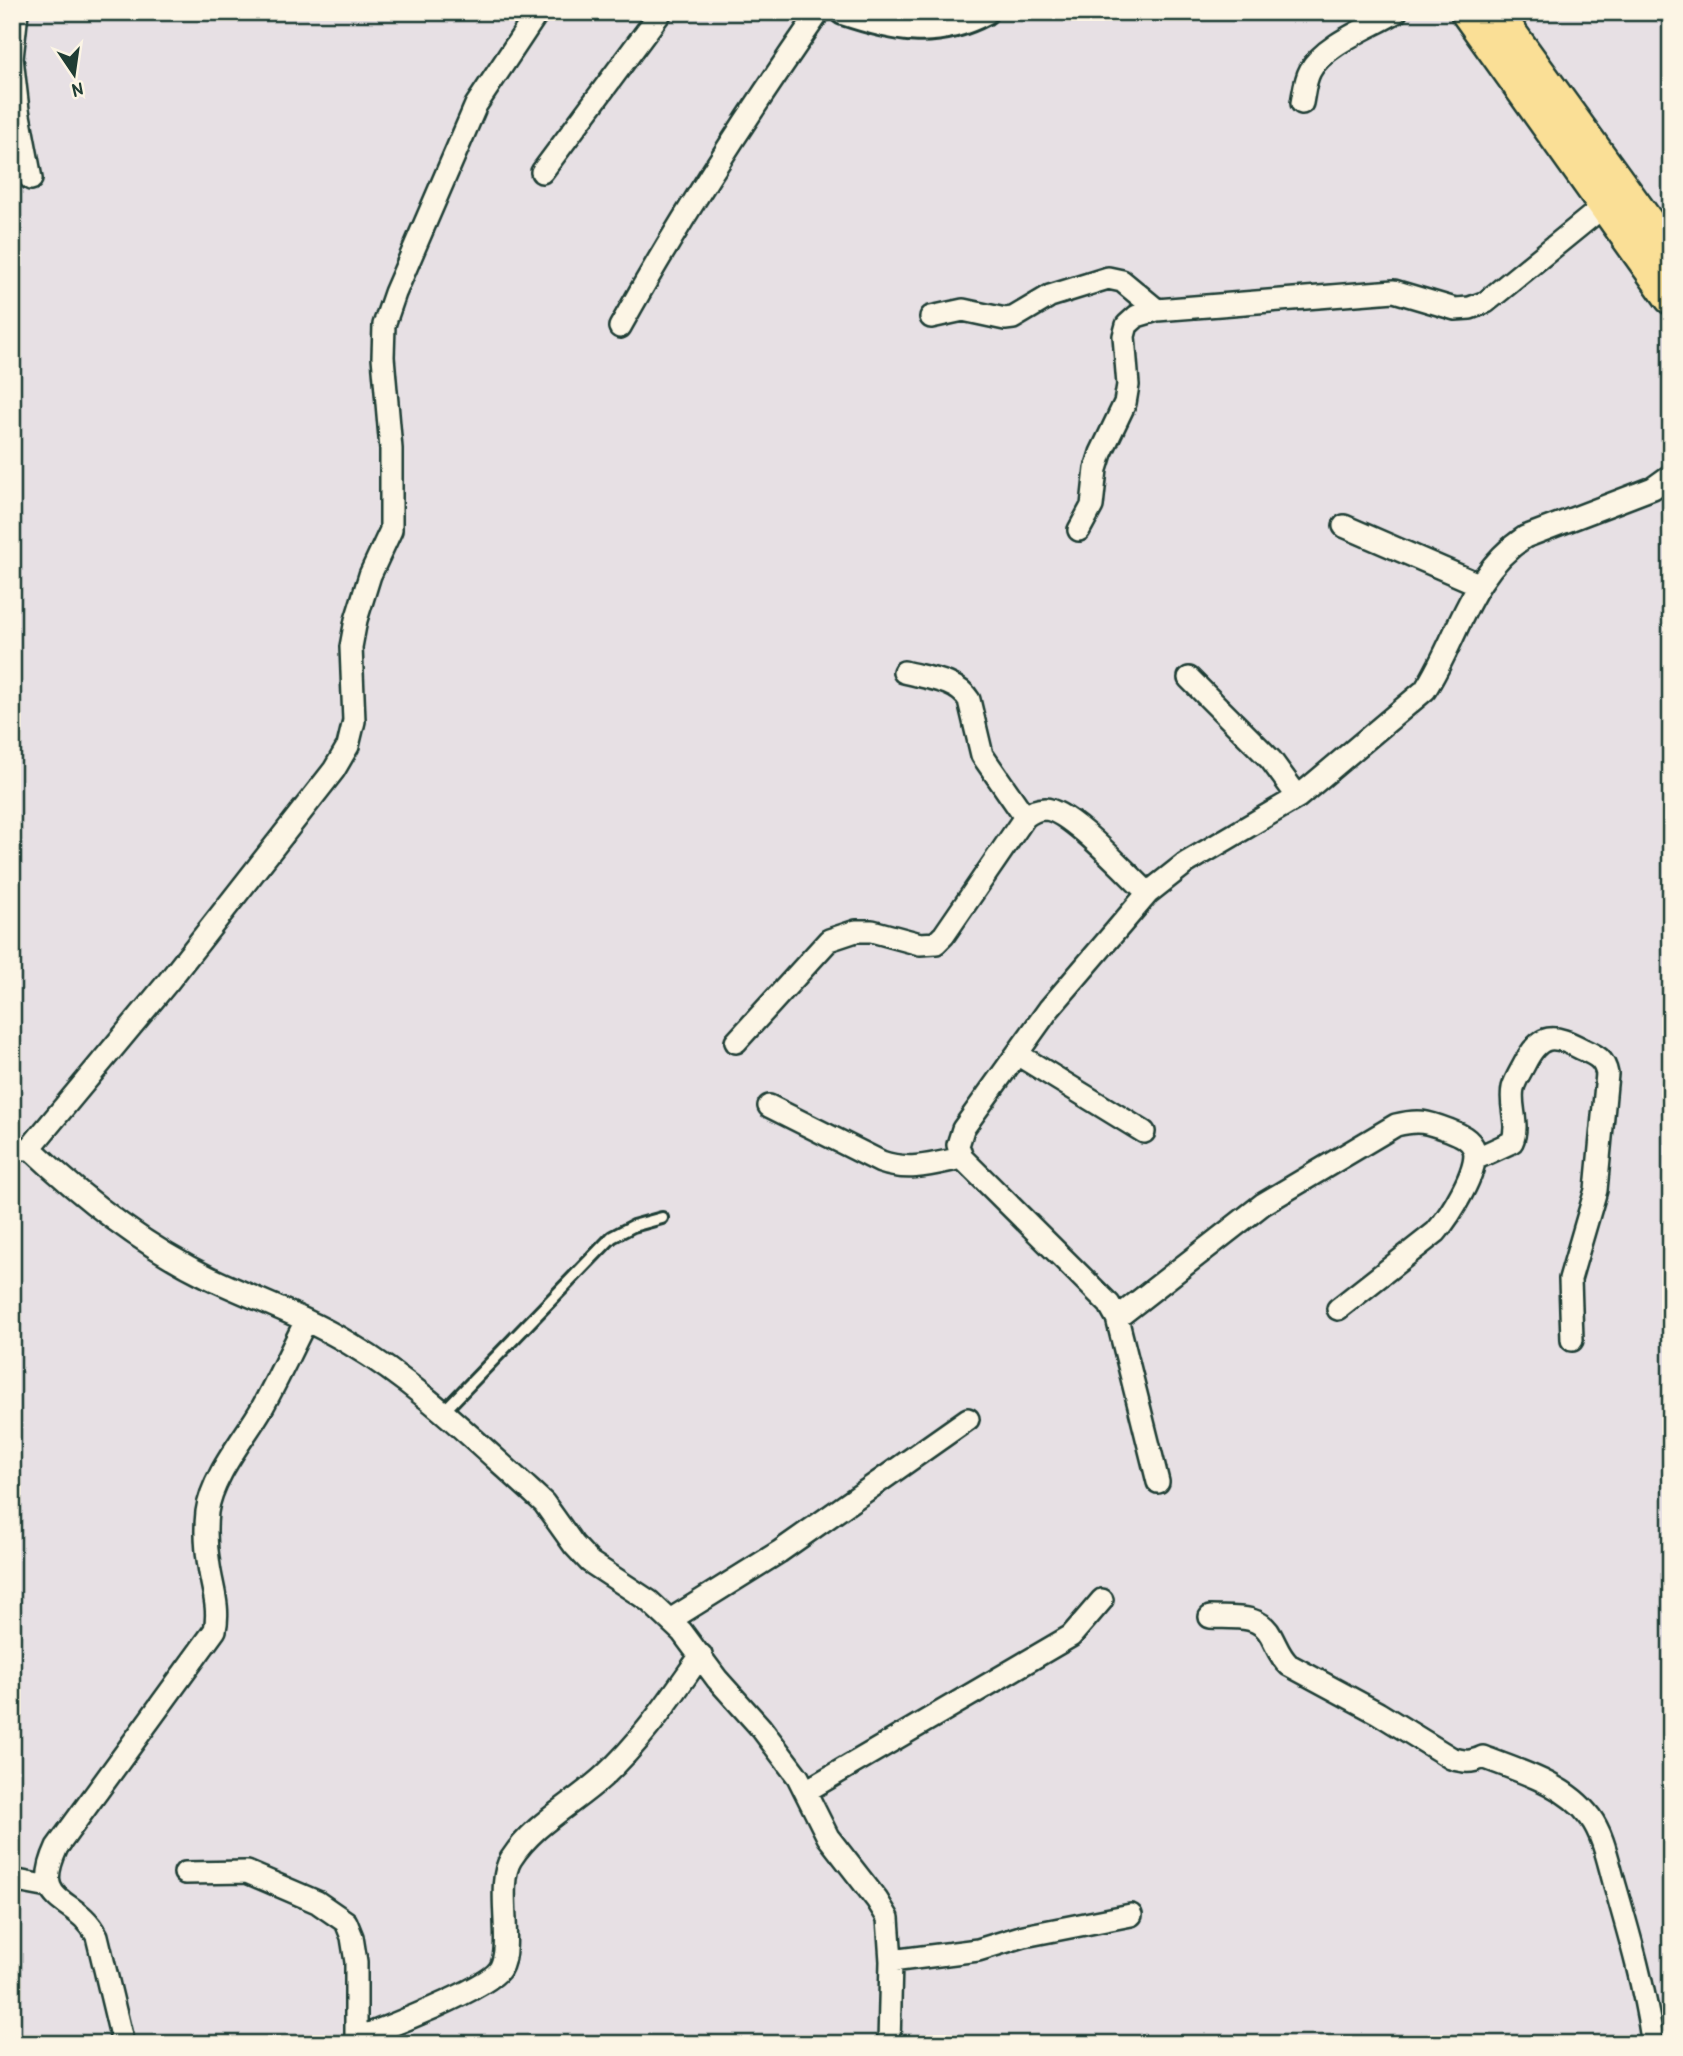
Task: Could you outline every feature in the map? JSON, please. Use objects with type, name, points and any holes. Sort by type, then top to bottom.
[{"type":"main road","points":[[1467,12],[1671,298]]},
{"type":"main road","points":[[1495,12],[1671,256]]},
{"type":"street","points":[[17,12],[12,58],[18,110],[31,178]]},
{"type":"street","points":[[538,12],[476,105],[395,293],[384,326],[382,339],[391,449],[391,530],[370,575],[356,620],[351,647],[354,721],[348,746],[334,770],[168,982],[21,1149],[118,1224],[208,1277],[350,1343],[407,1382],[444,1411],[544,1503],[574,1545],[590,1562],[630,1586],[670,1620],[782,1754],[806,1791],[828,1837],[884,1910],[889,1924],[891,1961],[890,2044]]},
{"type":"street","points":[[542,172],[661,12]]},
{"type":"street","points":[[620,327],[697,197],[772,79],[819,12]]},
{"type":"street","points":[[843,12],[904,28],[923,30],[970,20],[985,12]]},
{"type":"street","points":[[1302,103],[1309,72],[1317,61],[1329,50],[1396,12]]},
{"type":"street","points":[[1079,530],[1092,506],[1096,469],[1101,453],[1125,403],[1128,385],[1124,336],[1127,324],[1137,316],[1157,310],[1394,291],[1455,309],[1470,308],[1486,302],[1605,205]]},
{"type":"street","points":[[931,317],[963,310],[1005,319],[1013,318],[1051,296],[1108,278],[1122,281],[1157,310]]},
{"type":"street","points":[[1158,1482],[1117,1318],[1109,1304],[962,1158],[958,1145],[963,1129],[1049,1009],[1148,893],[1186,863],[1298,797],[1426,690],[1478,584],[1507,549],[1525,537],[1653,488],[1671,475]]},
{"type":"street","points":[[1344,526],[1478,584]]},
{"type":"street","points":[[904,672],[956,686],[964,692],[969,700],[982,755],[1026,817]]},
{"type":"street","points":[[1189,678],[1271,760],[1298,797]]},
{"type":"street","points":[[736,1042],[829,940],[856,931],[872,931],[920,944],[936,943],[1026,817],[1034,811],[1047,809],[1077,826],[1148,893]]},
{"type":"street","points":[[1475,1159],[1512,1142],[1516,1133],[1513,1088],[1532,1050],[1539,1042],[1550,1038],[1562,1039],[1605,1063],[1607,1074],[1596,1190],[1570,1279],[1573,1340]]},
{"type":"street","points":[[1017,1054],[1144,1132]]},
{"type":"street","points":[[769,1106],[895,1167],[914,1169],[962,1158]]},
{"type":"street","points":[[1117,1318],[1264,1204],[1396,1125],[1412,1121],[1427,1122],[1464,1136],[1474,1147],[1475,1159],[1471,1174],[1445,1222],[1338,1309]]},
{"type":"street","points":[[123,2044],[97,1936],[92,1926],[49,1887],[48,1869],[57,1847],[215,1630],[215,1592],[205,1535],[215,1484],[262,1407],[306,1321]]},
{"type":"street","points":[[670,1620],[779,1552],[968,1419]]},
{"type":"street","points":[[806,1791],[1071,1636],[1102,1600]]},
{"type":"street","points":[[1210,1617],[1251,1619],[1261,1624],[1270,1633],[1279,1653],[1289,1665],[1378,1713],[1451,1758],[1474,1762],[1483,1758],[1536,1778],[1567,1796],[1591,1817],[1604,1847],[1639,1966],[1651,2039],[1655,2044]]},
{"type":"street","points":[[184,1873],[247,1872],[317,1902],[346,1922],[352,1937],[356,1962],[357,2041],[481,1984],[499,1969],[505,1949],[504,1896],[509,1862],[534,1830],[604,1776],[637,1743],[701,1655]]},
{"type":"street","points":[[12,1880],[49,1887]]},
{"type":"street","points":[[891,1961],[978,1950],[1040,1932],[1131,1915]]},
{"type":"lane","points":[[444,1411],[612,1237],[633,1226],[662,1217]]}]
